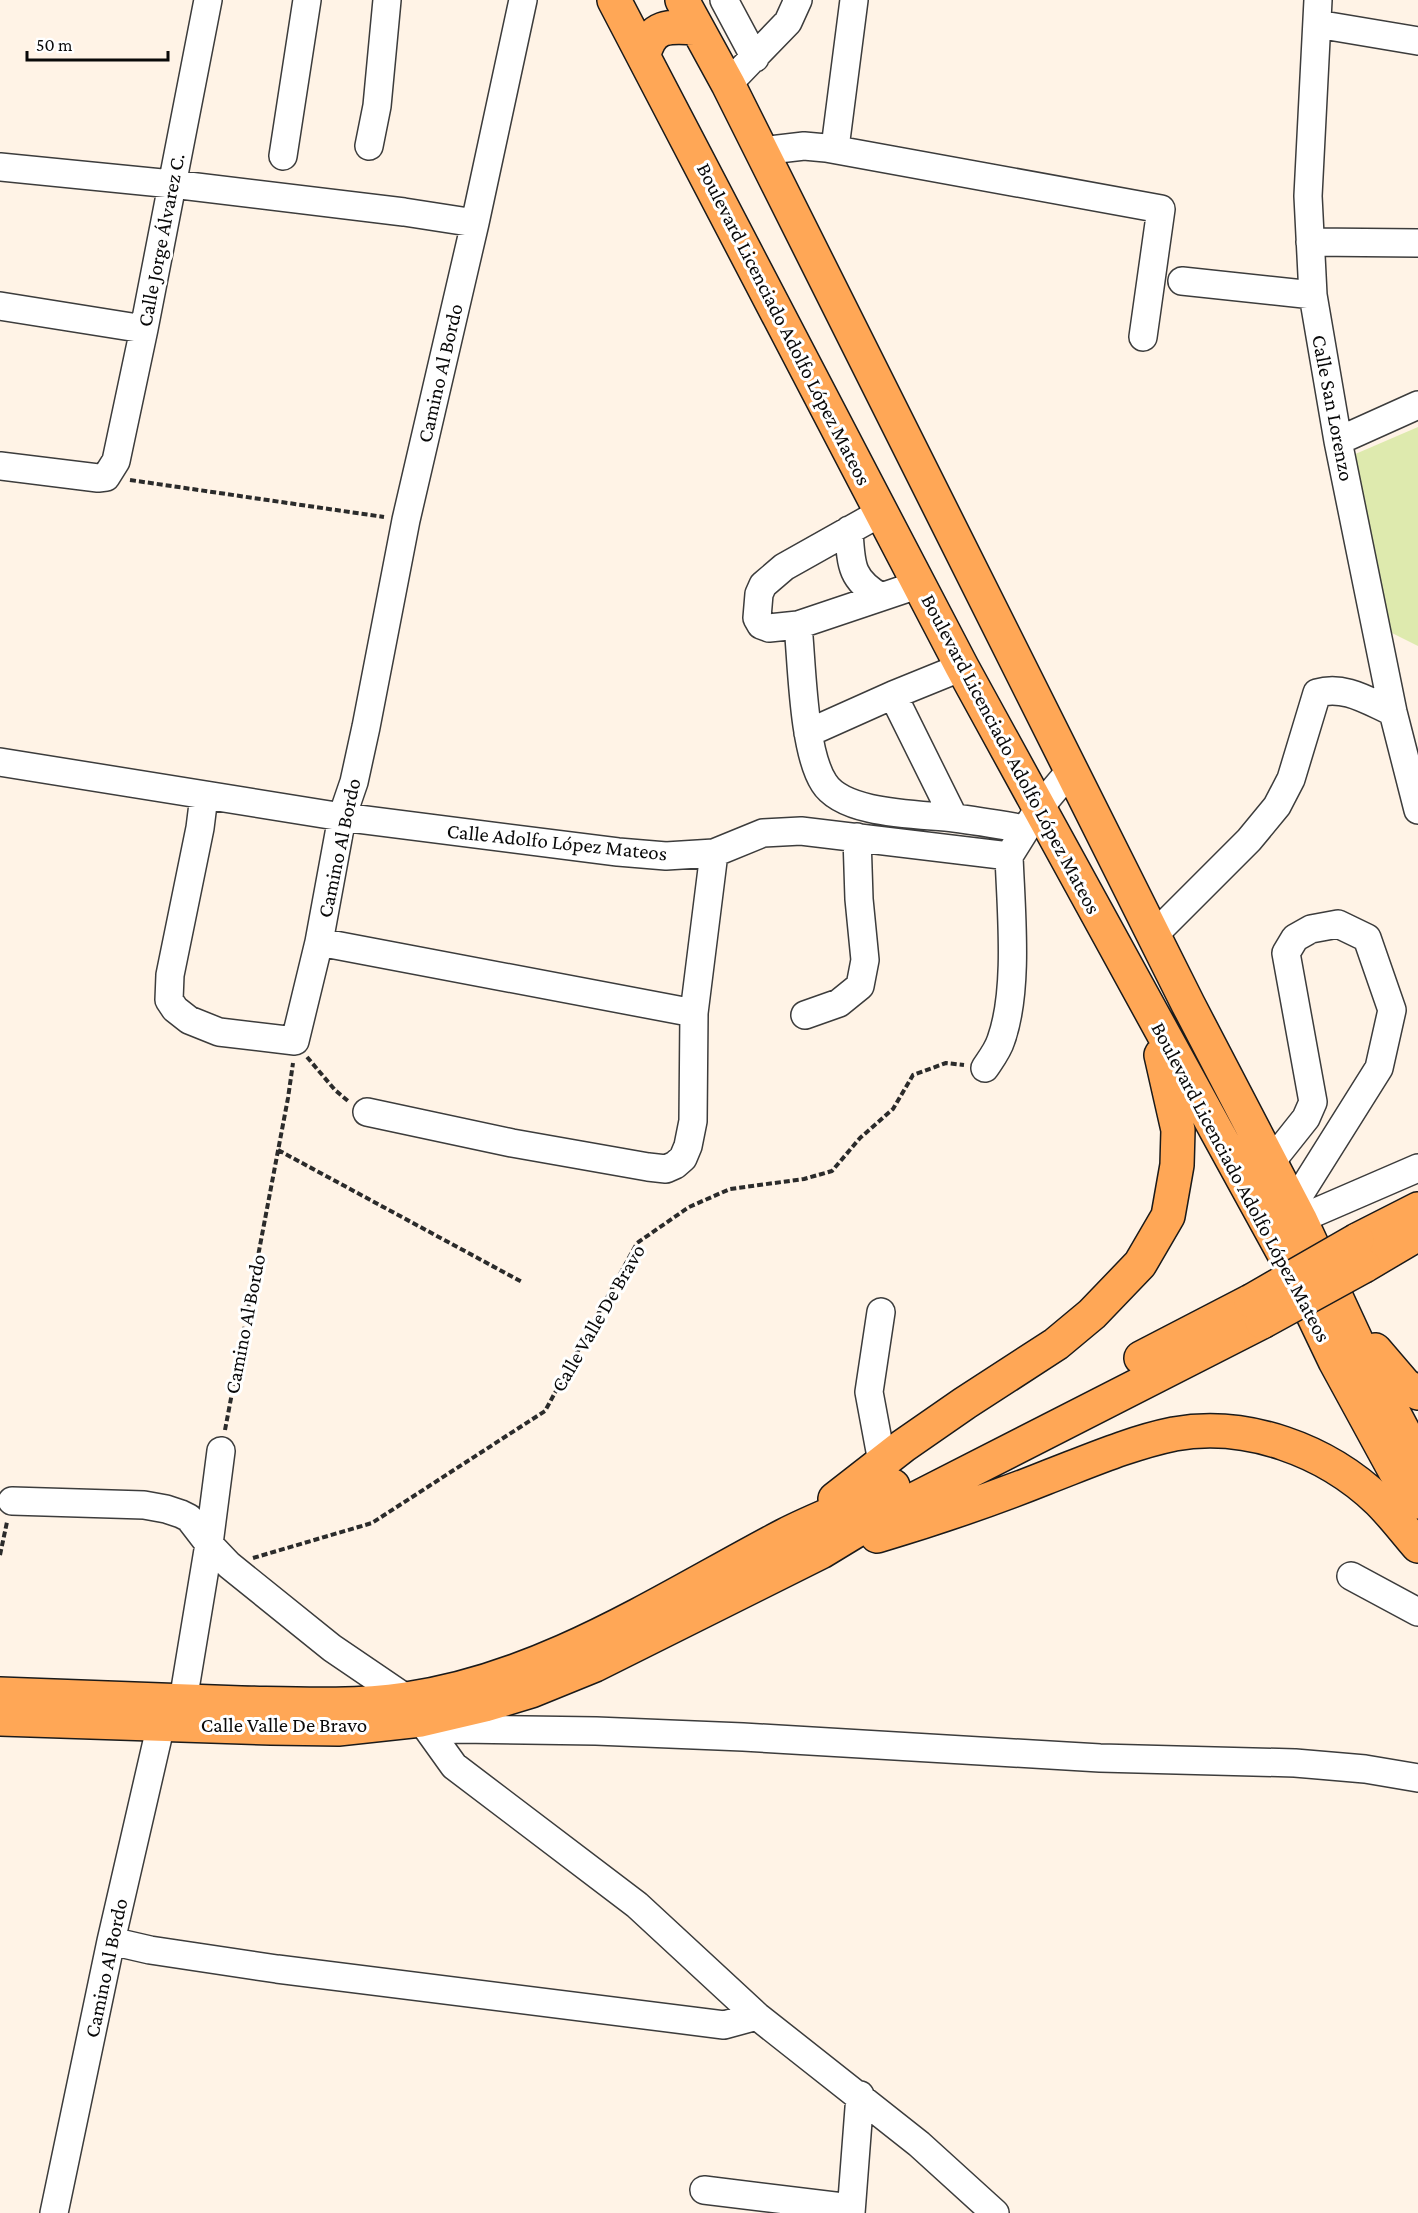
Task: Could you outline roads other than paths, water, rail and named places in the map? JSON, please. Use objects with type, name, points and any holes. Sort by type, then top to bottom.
[{"type":"main road","name":"Boulevard Licenciado Adolfo López Mateos","points":[[614,0],[920,584],[1033,818],[1150,1010],[1282,1252],[1335,1361],[1395,1471],[1418,1502]]},
{"type":"main road","name":"Boulevard Licenciado Adolfo López Mateos","points":[[682,0],[728,84],[1070,771],[1297,1212],[1362,1353],[1418,1459]]},
{"type":"main road","points":[[644,55],[647,43],[661,29],[697,28]]},
{"type":"main road","points":[[788,1534],[882,1462],[965,1403],[1056,1344],[1092,1314],[1140,1264],[1168,1215],[1177,1165],[1178,1130],[1150,1010]]},
{"type":"main road","points":[[821,1552],[872,1521],[1257,1312],[1360,1253],[1418,1209]]},
{"type":"main road","points":[[1360,1253],[1418,1234]]},
{"type":"main road","points":[[1341,1309],[1406,1385],[1418,1393]]},
{"type":"main road","points":[[788,1534],[864,1501],[1257,1312]]},
{"type":"main road","points":[[821,1552],[934,1519],[1117,1450],[1174,1434],[1218,1430],[1258,1435],[1307,1452],[1344,1473],[1378,1501],[1418,1546]]},
{"type":"main road","name":"Calle Valle De Bravo","points":[[0,1694],[183,1701],[340,1703],[419,1717],[463,1687],[527,1668],[583,1644],[788,1534]]},
{"type":"main road","name":"Calle Valle De Bravo","points":[[0,1719],[338,1729],[419,1717],[531,1691],[595,1665],[821,1552]]},
{"type":"street","name":"Calle Jorge Álvarez C.","points":[[0,466],[83,477],[106,477],[116,461],[208,0]]},
{"type":"street","points":[[283,156],[307,0]]},
{"type":"street","points":[[369,146],[377,106],[387,0]]},
{"type":"street","name":"Camino Al Bordo","points":[[204,796],[200,828],[170,975],[169,1000],[175,1009],[189,1020],[219,1032],[295,1041],[319,942],[342,817],[354,782],[366,727],[406,520],[475,223],[522,0]]},
{"type":"street","points":[[724,0],[755,58]]},
{"type":"street","points":[[826,148],[836,140],[854,0]]},
{"type":"street","points":[[728,84],[755,58],[788,7]]},
{"type":"street","points":[[1318,12],[1418,41]]},
{"type":"street","name":"Calle San Lorenzo","points":[[1318,12],[1308,196],[1313,295],[1338,441],[1393,712],[1418,810]]},
{"type":"street","points":[[761,151],[804,146],[826,148],[1161,209],[1143,337]]},
{"type":"street","points":[[0,167],[172,184],[475,223]]},
{"type":"street","points":[[1310,242],[1418,243]]},
{"type":"street","points":[[1182,281],[1313,295]]},
{"type":"street","points":[[0,306],[144,329]]},
{"type":"street","points":[[1338,441],[1418,405]]},
{"type":"street","points":[[882,512],[784,567],[763,585],[757,607],[757,618],[761,624],[769,628],[798,625],[920,584]]},
{"type":"street","points":[[849,530],[853,566],[858,580],[865,588],[881,597]]},
{"type":"street","points":[[798,625],[808,733],[816,766],[832,793],[857,805],[900,813],[954,818],[1033,818]]},
{"type":"street","points":[[808,733],[962,667]]},
{"type":"street","points":[[1154,936],[1249,840],[1277,806],[1291,779],[1317,693],[1330,689],[1349,692],[1393,712]]},
{"type":"street","points":[[893,695],[954,818]]},
{"type":"street","name":"Calle Adolfo López Mateos","points":[[0,762],[342,817],[618,852],[666,856],[714,853],[763,833],[801,831],[1009,856]]},
{"type":"street","points":[[985,1068],[1000,1044],[1005,1029],[1010,993],[1012,949],[1009,856],[1033,818],[1070,771]]},
{"type":"street","points":[[805,1015],[839,1003],[860,986],[865,960],[859,899],[857,837]]},
{"type":"street","points":[[367,1112],[512,1143],[666,1169],[675,1165],[683,1158],[688,1146],[693,1121],[694,1013],[714,853]]},
{"type":"street","points":[[1271,1162],[1306,1118],[1313,1102],[1286,953],[1295,938],[1311,929],[1338,924],[1367,938],[1392,1010],[1379,1068],[1297,1212]]},
{"type":"street","points":[[319,942],[694,1013]]},
{"type":"street","points":[[1297,1212],[1418,1168]]},
{"type":"street","points":[[881,1312],[869,1392],[882,1462]]},
{"type":"street","points":[[183,1701],[209,1544],[221,1451]]},
{"type":"street","points":[[12,1501],[144,1506],[166,1509],[189,1518],[229,1565],[419,1717],[454,1766],[638,1905],[756,2016],[920,2144],[995,2213]]},
{"type":"street","points":[[1351,1576],[1418,1612]]},
{"type":"street","points":[[419,1717],[459,1729],[596,1731],[743,1737],[1101,1758],[1295,1763],[1365,1769],[1418,1778]]},
{"type":"street","name":"Camino Al Bordo","points":[[54,2213],[111,1941],[160,1724]]},
{"type":"street","points":[[111,1941],[150,1950],[277,1969],[724,2025],[756,2016]]},
{"type":"street","points":[[704,2190],[851,2211],[860,2095]]}]
